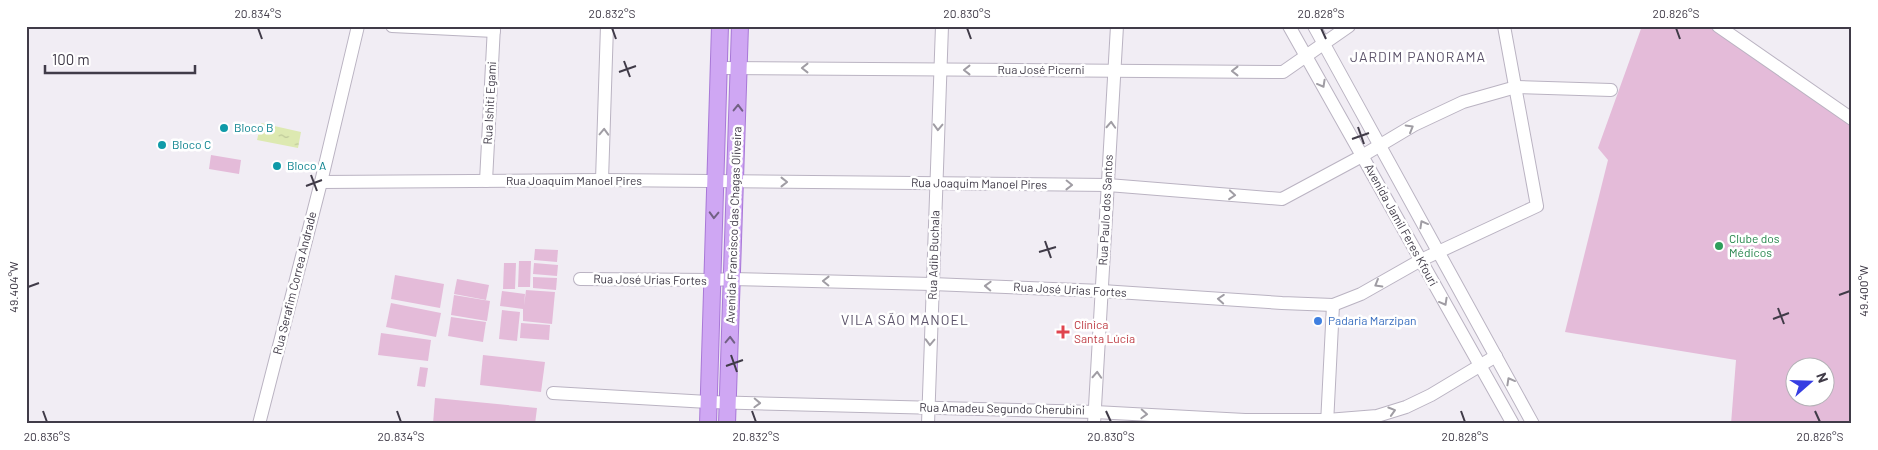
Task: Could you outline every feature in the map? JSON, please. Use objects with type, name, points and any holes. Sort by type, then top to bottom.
[{"type":"main road","name":"Avenida Francisco das Chagas Oliveira","points":[[708,424],[720,26]]},
{"type":"main road","name":"Avenida Francisco das Chagas Oliveira","points":[[727,424],[740,26]]},
{"type":"street","name":"Rua Serafim Correa Andrade","points":[[259,424],[321,182],[358,26]]},
{"type":"street","points":[[392,26],[494,29]]},
{"type":"street","points":[[602,180],[607,26]]},
{"type":"street","name":"Rua Adib Buchala","points":[[928,424],[942,26]]},
{"type":"street","name":"Rua Paulo dos Santos","points":[[1094,418],[1117,26]]},
{"type":"street","name":"Avenida Jamil Feres Kfouri","points":[[1289,26],[1513,424]]},
{"type":"street","name":"Avenida Jamil Feres Kfouri","points":[[1314,26],[1533,424]]},
{"type":"street","name":"Rua José Picerni","points":[[719,68],[1284,72],[1349,26]]},
{"type":"street","points":[[1504,26],[1516,87]]},
{"type":"street","points":[[1719,26],[1852,119]]},
{"type":"street","name":"Rua Ishiti Egami","points":[[486,181],[494,29]]},
{"type":"street","name":"Rua Joaquim Manoel Pires","points":[[321,182],[602,180],[1108,185],[1282,199],[1380,146],[1414,125],[1463,102],[1516,87],[1611,90]]},
{"type":"street","name":"Rua José Urias Fortes","points":[[580,279],[732,279],[932,284],[1102,291],[1332,305],[1361,294],[1421,260],[1537,206],[1516,87]]},
{"type":"street","points":[[1327,422],[1332,305]]},
{"type":"street","name":"Rua Amadeu Segundo Cherubini","points":[[553,393],[708,402],[928,408],[1094,418],[1327,422],[1377,416],[1406,407],[1431,395],[1496,356]]},
{"type":"shaded area","name":"Clube dos Médicos","points":[[1642,26],[1708,26],[1852,125],[1852,424],[1731,424],[1736,360],[1565,332],[1608,160],[1598,148]]},
{"type":"shaded area","points":[[211,155],[241,160],[239,174],[209,169]]},
{"type":"shaded area","points":[[535,249],[558,250],[557,262],[534,260]]},
{"type":"shaded area","points":[[519,261],[531,261],[530,287],[518,287]]},
{"type":"shaded area","points":[[504,263],[516,263],[515,289],[503,289]]},
{"type":"shaded area","points":[[534,263],[558,265],[557,276],[533,274]]},
{"type":"shaded area","points":[[395,275],[444,284],[440,308],[391,299]]},
{"type":"shaded area","points":[[533,277],[557,278],[556,290],[533,288]]},
{"type":"shaded area","points":[[457,279],[489,285],[486,300],[454,294]]},
{"type":"shaded area","points":[[526,290],[555,292],[552,324],[523,321],[523,309],[500,306],[502,291],[525,294],[524,306]]},
{"type":"shaded area","points":[[454,295],[490,301],[487,321],[451,315]]},
{"type":"shaded area","points":[[391,303],[441,313],[436,337],[386,327]]},
{"type":"shaded area","points":[[502,310],[520,312],[517,341],[499,339]]},
{"type":"shaded area","points":[[451,317],[486,322],[483,342],[448,336]]},
{"type":"shaded area","points":[[521,323],[550,325],[549,340],[520,338]]},
{"type":"shaded area","points":[[381,333],[431,340],[428,361],[378,355]]},
{"type":"shaded area","points":[[483,355],[545,362],[541,392],[480,385]]},
{"type":"shaded area","points":[[420,367],[428,368],[425,387],[417,386]]},
{"type":"shaded area","points":[[435,398],[537,408],[535,424],[433,424]]},
{"type":"water","points":[[261,123],[301,132],[298,148],[257,140]]},
{"type":"place","name":"Bloco B","points":[[224,128]]},
{"type":"place","name":"Bloco C","points":[[162,145]]},
{"type":"place","name":"Bloco A","points":[[277,166]]},
{"type":"place","name":"Clube dos Médicos","points":[[1719,246]]},
{"type":"place","name":"Padaria Marzipan","points":[[1318,321]]},
{"type":"place","name":"Clínica Santa Lúcia","points":[[1063,332]]},
{"type":"district","name":"JARDIM PANORAMA","points":[[1418,57]]},
{"type":"district","name":"VILA SÃO MANOEL","points":[[905,320]]}]
